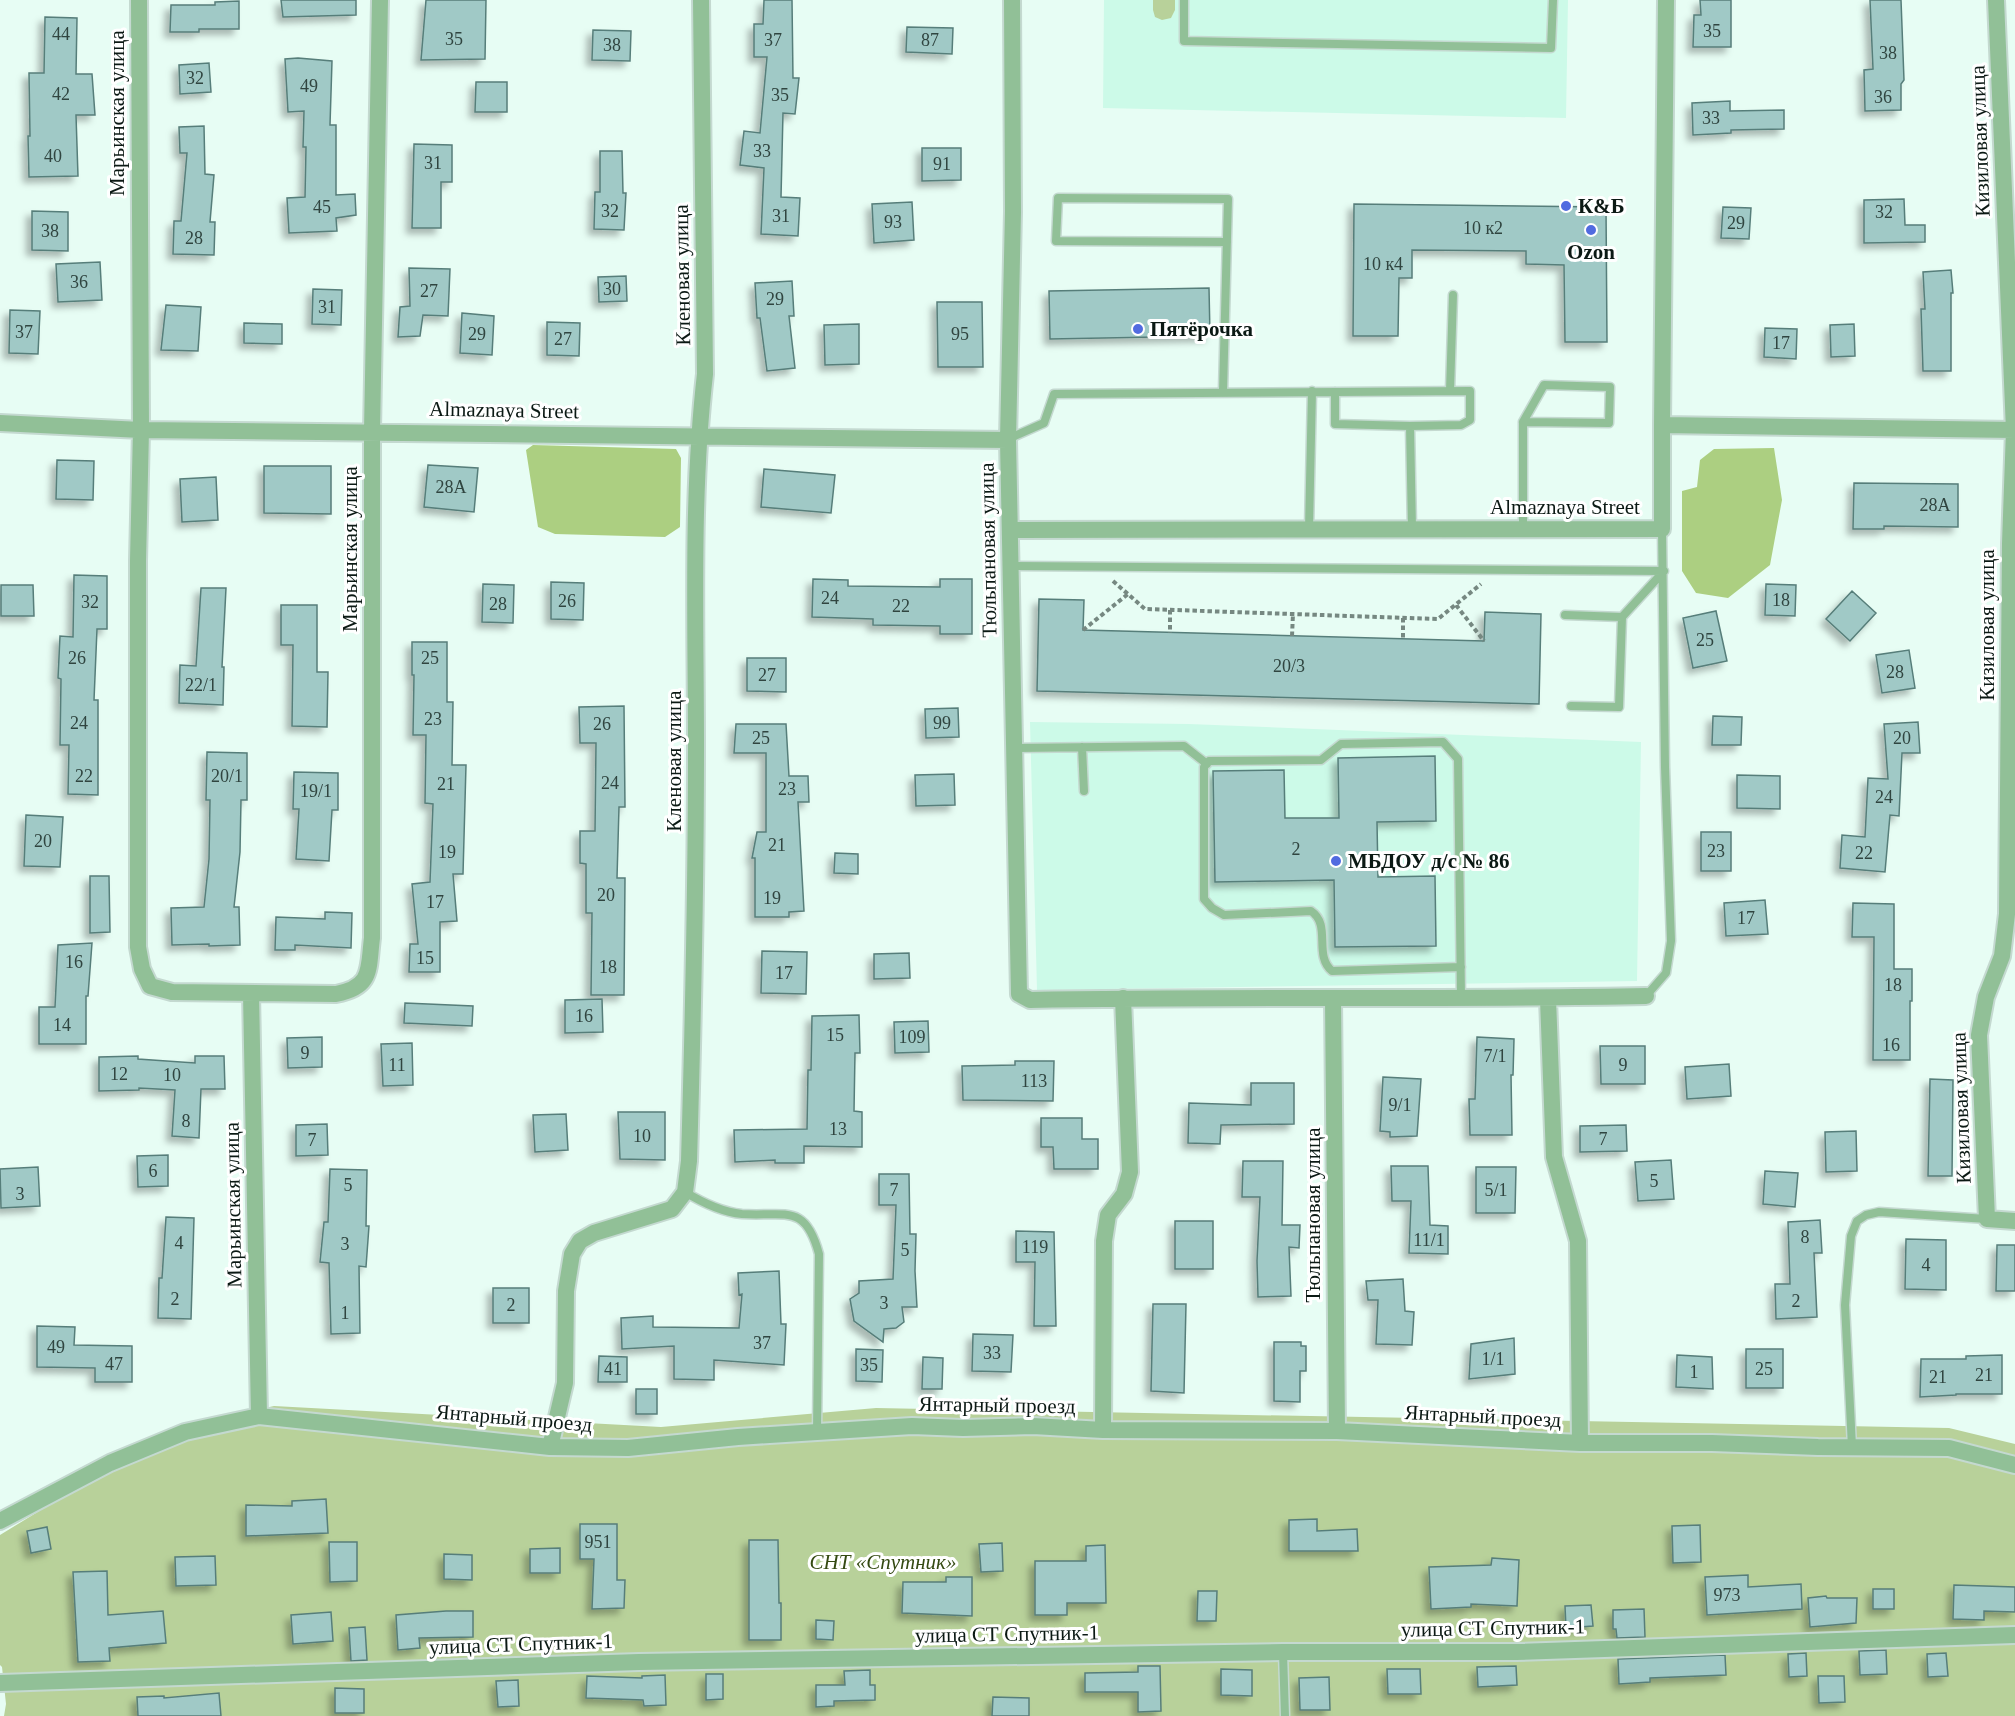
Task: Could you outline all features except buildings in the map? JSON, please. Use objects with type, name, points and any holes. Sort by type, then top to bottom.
[{"type":"street","name":"Марьинская улица","points":[[139,0],[141,429],[138,561],[138,947],[142,969],[150,986],[172,992],[336,994],[355,990],[367,976],[372,926],[372,431],[380,0]]},
{"type":"street","name":"Кленовая улица","points":[[685,1192],[689,1161],[696,891],[698,435],[705,374],[701,0]]},
{"type":"street","name":"Тюльпановая улица","points":[[1012,0],[1013,212],[1008,440],[1019,994],[1030,1000],[1123,998],[1548,999],[1646,996]]},
{"type":"street","name":"Almaznaya Street","points":[[1010,530],[1662,529],[1666,0]]},
{"type":"street","name":"Кизиловая улица","points":[[1987,1220],[1978,1035],[1986,997],[2002,956],[2007,914],[2014,430],[1996,0]]},
{"type":"street","name":"Almaznaya Street","points":[[0,423],[141,429],[1008,440]]},
{"type":"street","points":[[1662,425],[2014,430]]},
{"type":"street","name":"Марьинская улица","points":[[251,993],[259,1416]]},
{"type":"street","points":[[1103,1430],[1104,1241],[1108,1215],[1124,1194],[1130,1172],[1123,998]]},
{"type":"street","name":"Тюльпановая улица","points":[[1333,998],[1337,1431]]},
{"type":"street","points":[[1548,999],[1554,1157],[1578,1241],[1580,1443]]},
{"type":"street","points":[[550,1447],[565,1383],[566,1291],[572,1254],[580,1241],[594,1233],[672,1209],[685,1192]]},
{"type":"street","points":[[1987,1220],[2015,1221]]},
{"type":"street","name":"Янтарный проезд","points":[[0,1521],[110,1463],[185,1432],[259,1416],[550,1447],[628,1448],[738,1437],[912,1426],[963,1428],[1033,1426],[1103,1430],[1337,1431],[1580,1443],[1949,1448],[2015,1466]]},
{"type":"street","name":"улица СТ Спутник-1","points":[[0,1683],[651,1662],[1283,1652],[1516,1652],[2015,1635]]},
{"type":"lane","points":[[1185,0],[1184,41],[1551,48],[1553,0]]},
{"type":"lane","points":[[1223,392],[1227,242],[1228,200],[1058,198],[1056,241],[1227,242]]},
{"type":"lane","points":[[1450,391],[1454,295]]},
{"type":"lane","points":[[1522,529],[1523,422],[1544,385],[1610,387],[1609,423],[1523,422]]},
{"type":"lane","points":[[1309,530],[1312,391]]},
{"type":"lane","points":[[1008,440],[1044,423],[1054,394],[1470,391],[1470,420],[1461,425],[1335,424],[1335,392]]},
{"type":"lane","points":[[1410,426],[1412,530]]},
{"type":"lane","points":[[1646,996],[1666,974],[1671,941],[1665,767],[1662,529]]},
{"type":"lane","points":[[1011,566],[1664,571]]},
{"type":"lane","points":[[1570,706],[1619,707],[1622,617],[1664,571]]},
{"type":"lane","points":[[1565,615],[1622,617]]},
{"type":"lane","points":[[1461,967],[1332,971],[1325,965],[1322,958],[1322,926],[1318,915],[1311,910],[1224,915],[1212,908],[1204,899],[1204,767],[1209,760],[1321,760],[1341,744],[1443,742],[1458,759],[1461,967],[1461,998]]},
{"type":"lane","points":[[1014,748],[1184,746],[1207,764]]},
{"type":"lane","points":[[1082,747],[1084,791]]},
{"type":"lane","points":[[685,1192],[707,1205],[740,1214],[787,1214],[802,1220],[814,1233],[819,1254],[817,1433]]},
{"type":"lane","points":[[1852,1447],[1845,1305],[1851,1236],[1857,1221],[1866,1215],[1879,1212],[1987,1220]]},
{"type":"lane","points":[[1283,1652],[1285,1716]]},
{"type":"path","points":[[1096,566],[1145,609],[1438,619],[1500,570]]},
{"type":"path","points":[[1083,630],[1128,594]]},
{"type":"path","points":[[1456,604],[1484,641]]},
{"type":"path","points":[[1170,610],[1170,633]]},
{"type":"path","points":[[1292,636],[1293,614]]},
{"type":"path","points":[[1403,618],[1403,639]]},
{"type":"shaded area","points":[[1104,0],[1568,0],[1566,118],[1103,108]]},
{"type":"shaded area","name":"МБДОУ д/с № 86","points":[[1030,722],[1189,724],[1641,742],[1637,981],[1037,990]]},
{"type":"green space","points":[[1153,0],[1175,0],[1175,10],[1171,18],[1162,20],[1155,17]]},
{"type":"green space","points":[[533,445],[676,449],[681,458],[680,527],[665,537],[555,534],[538,527],[526,450]]},
{"type":"green space","points":[[1774,448],[1782,500],[1770,565],[1728,598],[1696,593],[1682,571],[1682,491],[1697,487],[1700,460],[1714,449]]},
{"type":"green space","name":"СНТ «Спутник»","points":[[274,1406],[661,1427],[876,1408],[1949,1428],[2015,1444],[2015,1716],[4,1716],[6,1704],[0,1665],[0,1535],[173,1429]]},
{"type":"place","name":"К&Б","points":[[1566,206]]},
{"type":"place","name":"Ozon","points":[[1591,230]]},
{"type":"place","name":"Пятёрочка","points":[[1138,329]]},
{"type":"place","name":"МБДОУ д/с № 86","points":[[1336,861]]}]
